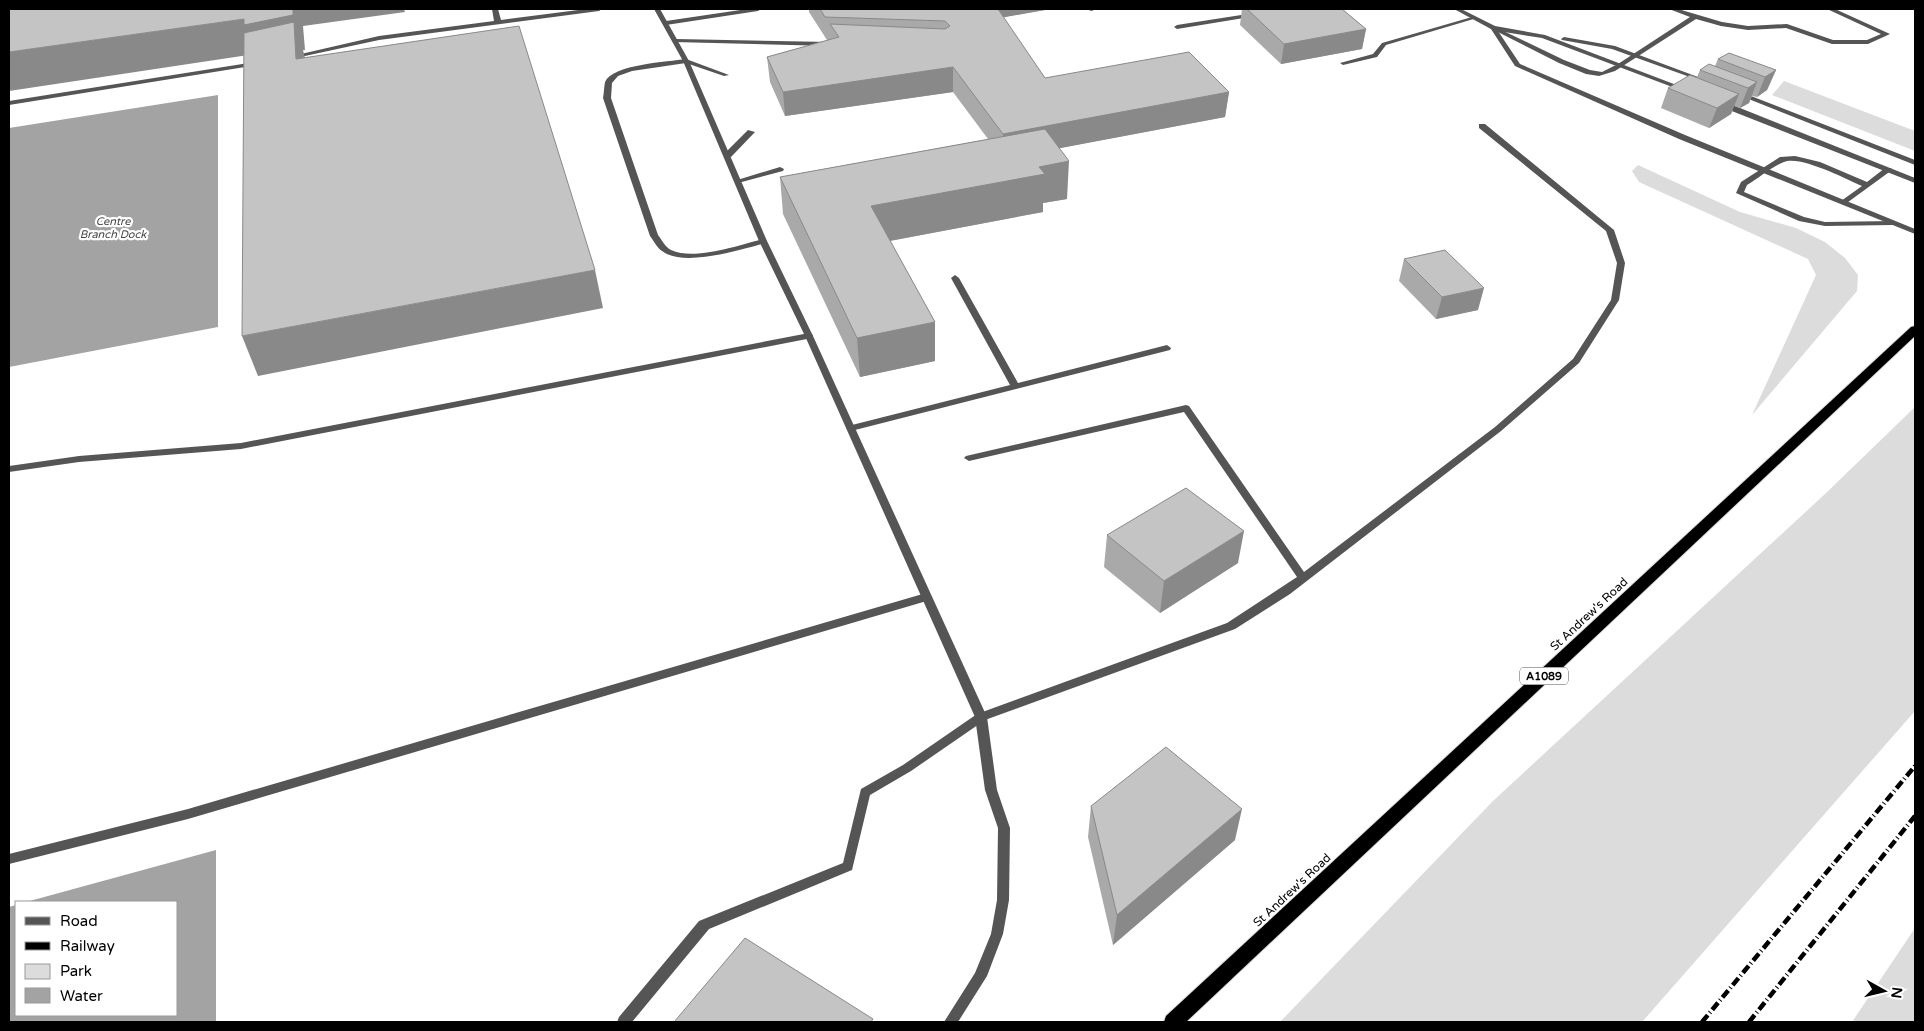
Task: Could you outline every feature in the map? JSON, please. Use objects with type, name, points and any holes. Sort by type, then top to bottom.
[{"type":"highway","name":"St Andrew's Road","points":[[1173,1022],[1915,330]]},
{"type":"street","points":[[495,9],[498,22]]},
{"type":"street","points":[[282,59],[380,38],[599,9]]},
{"type":"street","points":[[657,9],[686,61],[728,155],[763,241],[809,336],[981,716],[991,790],[1004,828],[1003,900],[997,934],[980,976],[951,1022]]},
{"type":"street","points":[[666,23],[758,9]]},
{"type":"street","points":[[1457,9],[1573,66],[1597,74],[1607,72],[1620,65],[1696,16]]},
{"type":"street","points":[[1672,9],[1721,24],[1748,28],[1787,26],[1832,42],[1868,42],[1887,34],[1830,9]]},
{"type":"street","points":[[1177,27],[1260,14]]},
{"type":"street","points":[[1342,63],[1375,56],[1384,44],[1474,18]]},
{"type":"street","points":[[1493,28],[1614,47],[1714,84]]},
{"type":"street","points":[[1493,28],[1517,65],[1682,137],[1915,232]]},
{"type":"street","points":[[1544,36],[1689,92]]},
{"type":"street","points":[[676,41],[834,44]]},
{"type":"street","points":[[726,75],[686,61],[630,69],[616,75],[609,82],[607,98],[654,236],[666,250],[684,256],[718,252],[763,241]]},
{"type":"street","points":[[9,103],[262,63]]},
{"type":"street","points":[[1730,90],[1915,163]]},
{"type":"street","points":[[1714,101],[1915,181]]},
{"type":"street","points":[[624,1022],[704,925],[848,866],[864,792],[907,768],[981,716],[1231,626],[1303,578],[1498,429],[1576,361],[1616,300],[1622,263],[1610,230],[1482,126]]},
{"type":"street","points":[[728,155],[751,132]]},
{"type":"street","points":[[1867,185],[1817,164],[1796,158],[1783,159],[1744,184],[1740,193],[1802,219],[1825,224],[1893,222]]},
{"type":"street","points":[[738,181],[780,169]]},
{"type":"street","points":[[1844,203],[1888,170]]},
{"type":"street","points":[[955,278],[1015,386]]},
{"type":"street","points":[[9,469],[79,459],[241,446],[809,336]]},
{"type":"street","points":[[851,428],[1167,348]]},
{"type":"street","points":[[969,458],[1186,408],[1303,578]]},
{"type":"street","points":[[9,859],[188,814],[926,597]]},
{"type":"green space","points":[[1784,81],[1915,131],[1915,151],[1772,95]]},
{"type":"green space","points":[[1638,165],[1740,212],[1796,228],[1825,242],[1845,258],[1858,275],[1857,291],[1752,415],[1816,275],[1808,259],[1639,182],[1632,171]]},
{"type":"green space","points":[[1915,407],[1915,711],[1642,1022],[1280,1022],[1493,801],[1825,494]]},
{"type":"green space","points":[[1915,928],[1915,1022],[1852,1022]]},
{"type":"water","name":"Centre Branch Dock","points":[[218,95],[218,327],[9,367],[9,128]]},
{"type":"water","points":[[216,850],[216,1022],[9,1022],[9,907],[15,905],[15,1016],[178,1016],[178,901],[30,901]]},
{"type":"building","points":[[9,9],[293,9],[293,15],[244,25],[244,19],[9,52]]},
{"type":"building","points":[[820,9],[998,9],[1045,78],[1189,52],[1229,92],[1003,134],[953,67],[783,92],[767,57],[839,37],[830,24],[945,29],[950,26],[945,21],[825,17]]},
{"type":"building","points":[[1247,9],[1342,9],[1366,29],[1284,44]]},
{"type":"building","points":[[294,22],[296,59],[519,26],[595,270],[242,336],[244,33]]},
{"type":"building","points":[[1729,53],[1776,70],[1765,77],[1718,59]]},
{"type":"building","points":[[1709,64],[1757,82],[1748,88],[1700,70]]},
{"type":"building","points":[[1690,75],[1739,94],[1717,108],[1668,88]]},
{"type":"building","points":[[1045,129],[1069,161],[1039,167],[1045,174],[871,206],[935,322],[857,338],[780,177]]},
{"type":"building","points":[[1445,250],[1484,288],[1442,297],[1404,259]]},
{"type":"building","points":[[1186,488],[1244,531],[1164,581],[1107,535]]},
{"type":"building","points":[[1166,747],[1242,809],[1117,915],[1091,806]]},
{"type":"building","points":[[745,938],[873,1019],[871,1022],[674,1022]]},
{"type":"railway","points":[[1702,1022],[1915,766]]},
{"type":"railway","points":[[1749,1022],[1915,816]]}]
